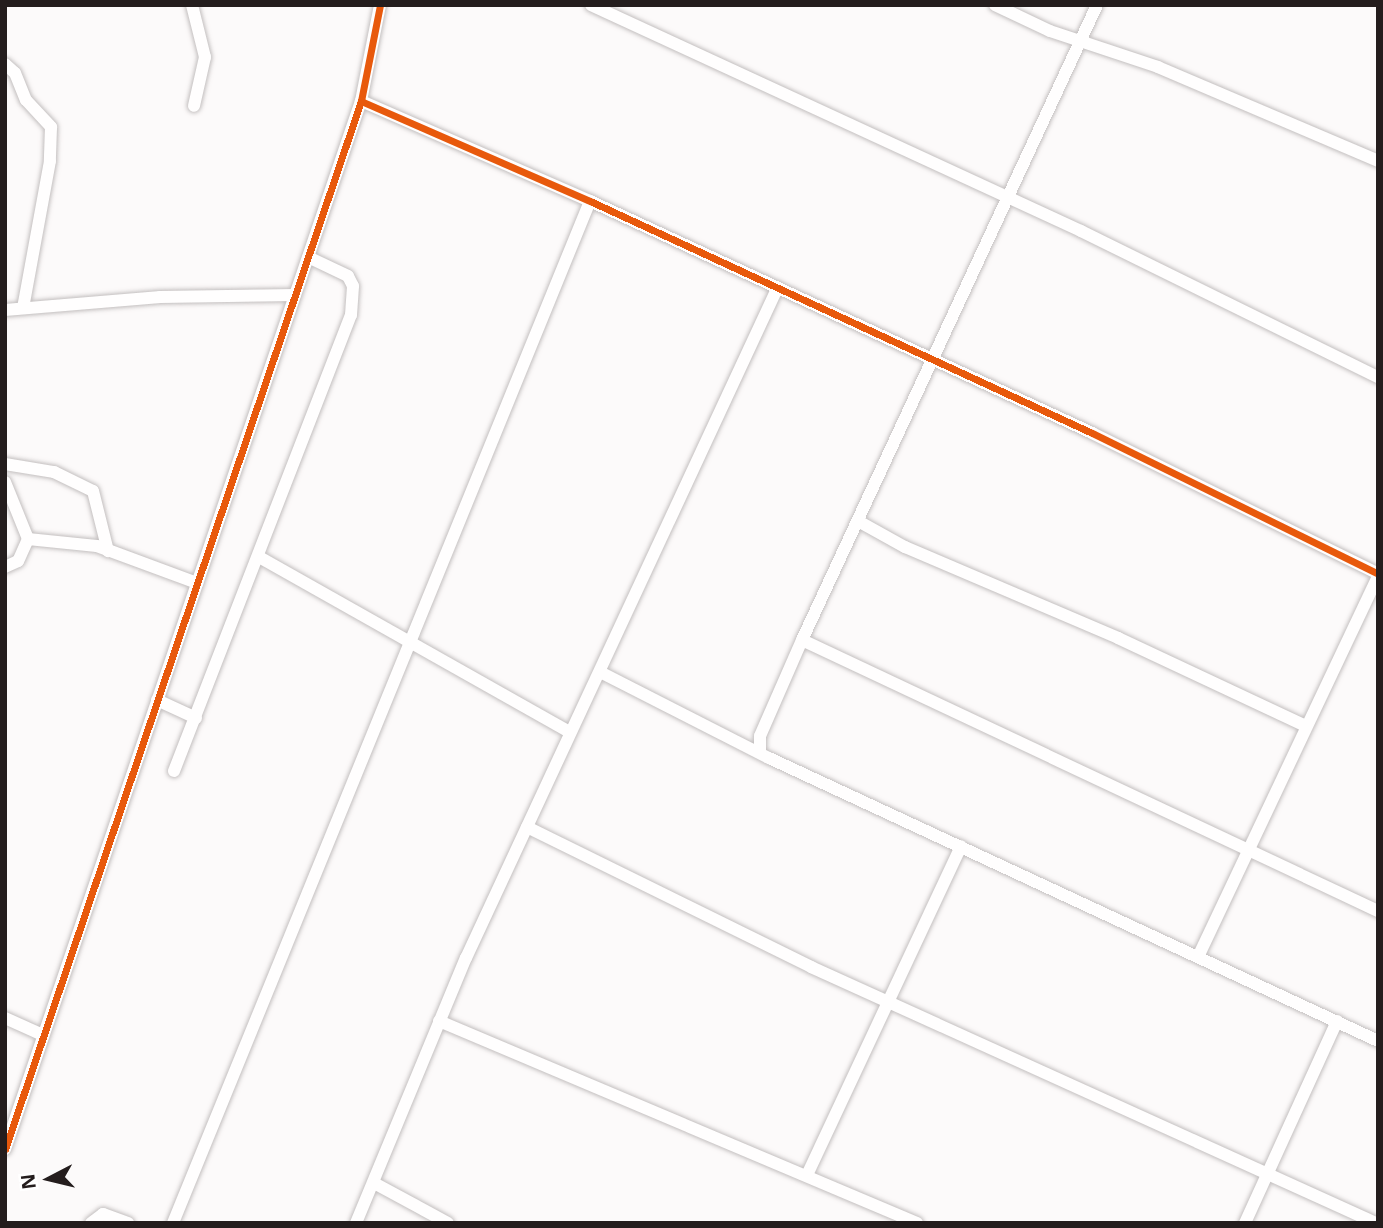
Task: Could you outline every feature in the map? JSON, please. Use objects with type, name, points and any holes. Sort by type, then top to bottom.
[{"type":"street","points":[[192,5],[205,57],[194,106]]},
{"type":"street","points":[[5,1149],[361,101],[380,5]]},
{"type":"street","points":[[591,5],[1010,198],[1378,377]]},
{"type":"street","points":[[995,5],[1050,31],[1158,67],[1378,161]]},
{"type":"street","points":[[760,750],[761,736],[802,640],[935,360],[1097,5]]},
{"type":"street","points":[[5,64],[15,73],[26,100],[51,127],[50,161],[23,308]]},
{"type":"street","points":[[361,101],[590,201],[776,290],[935,360],[1378,575],[1245,850],[1198,957]]},
{"type":"street","points":[[173,1223],[590,201]]},
{"type":"street","points":[[174,771],[351,315],[353,286],[348,276],[308,257]]},
{"type":"street","points":[[356,1223],[439,1021],[569,732],[600,672],[776,290]]},
{"type":"street","points":[[5,310],[160,297],[295,295]]},
{"type":"street","points":[[5,464],[54,472],[93,491],[108,551]]},
{"type":"street","points":[[5,482],[29,539],[18,561],[5,567]]},
{"type":"street","points":[[858,521],[905,547],[1118,638],[1304,725]]},
{"type":"street","points":[[29,539],[73,541],[197,583]]},
{"type":"street","points":[[259,557],[411,640],[569,732]]},
{"type":"street","points":[[802,640],[1378,911]]},
{"type":"street","points":[[600,672],[961,846],[1378,1041]]},
{"type":"street","points":[[157,700],[196,718]]},
{"type":"street","points":[[527,827],[888,1002],[1376,1223]]},
{"type":"street","points":[[807,1175],[961,846]]},
{"type":"street","points":[[5,1018],[43,1035]]},
{"type":"street","points":[[439,1021],[917,1223]]},
{"type":"street","points":[[1245,1223],[1337,1021]]},
{"type":"street","points":[[374,1183],[448,1223]]},
{"type":"street","points":[[91,1223],[103,1214],[128,1223]]},
{"type":"cycle path","points":[[5,1149],[361,101],[380,5]]},
{"type":"cycle path","points":[[361,101],[590,201],[1092,433],[1378,574]]}]
